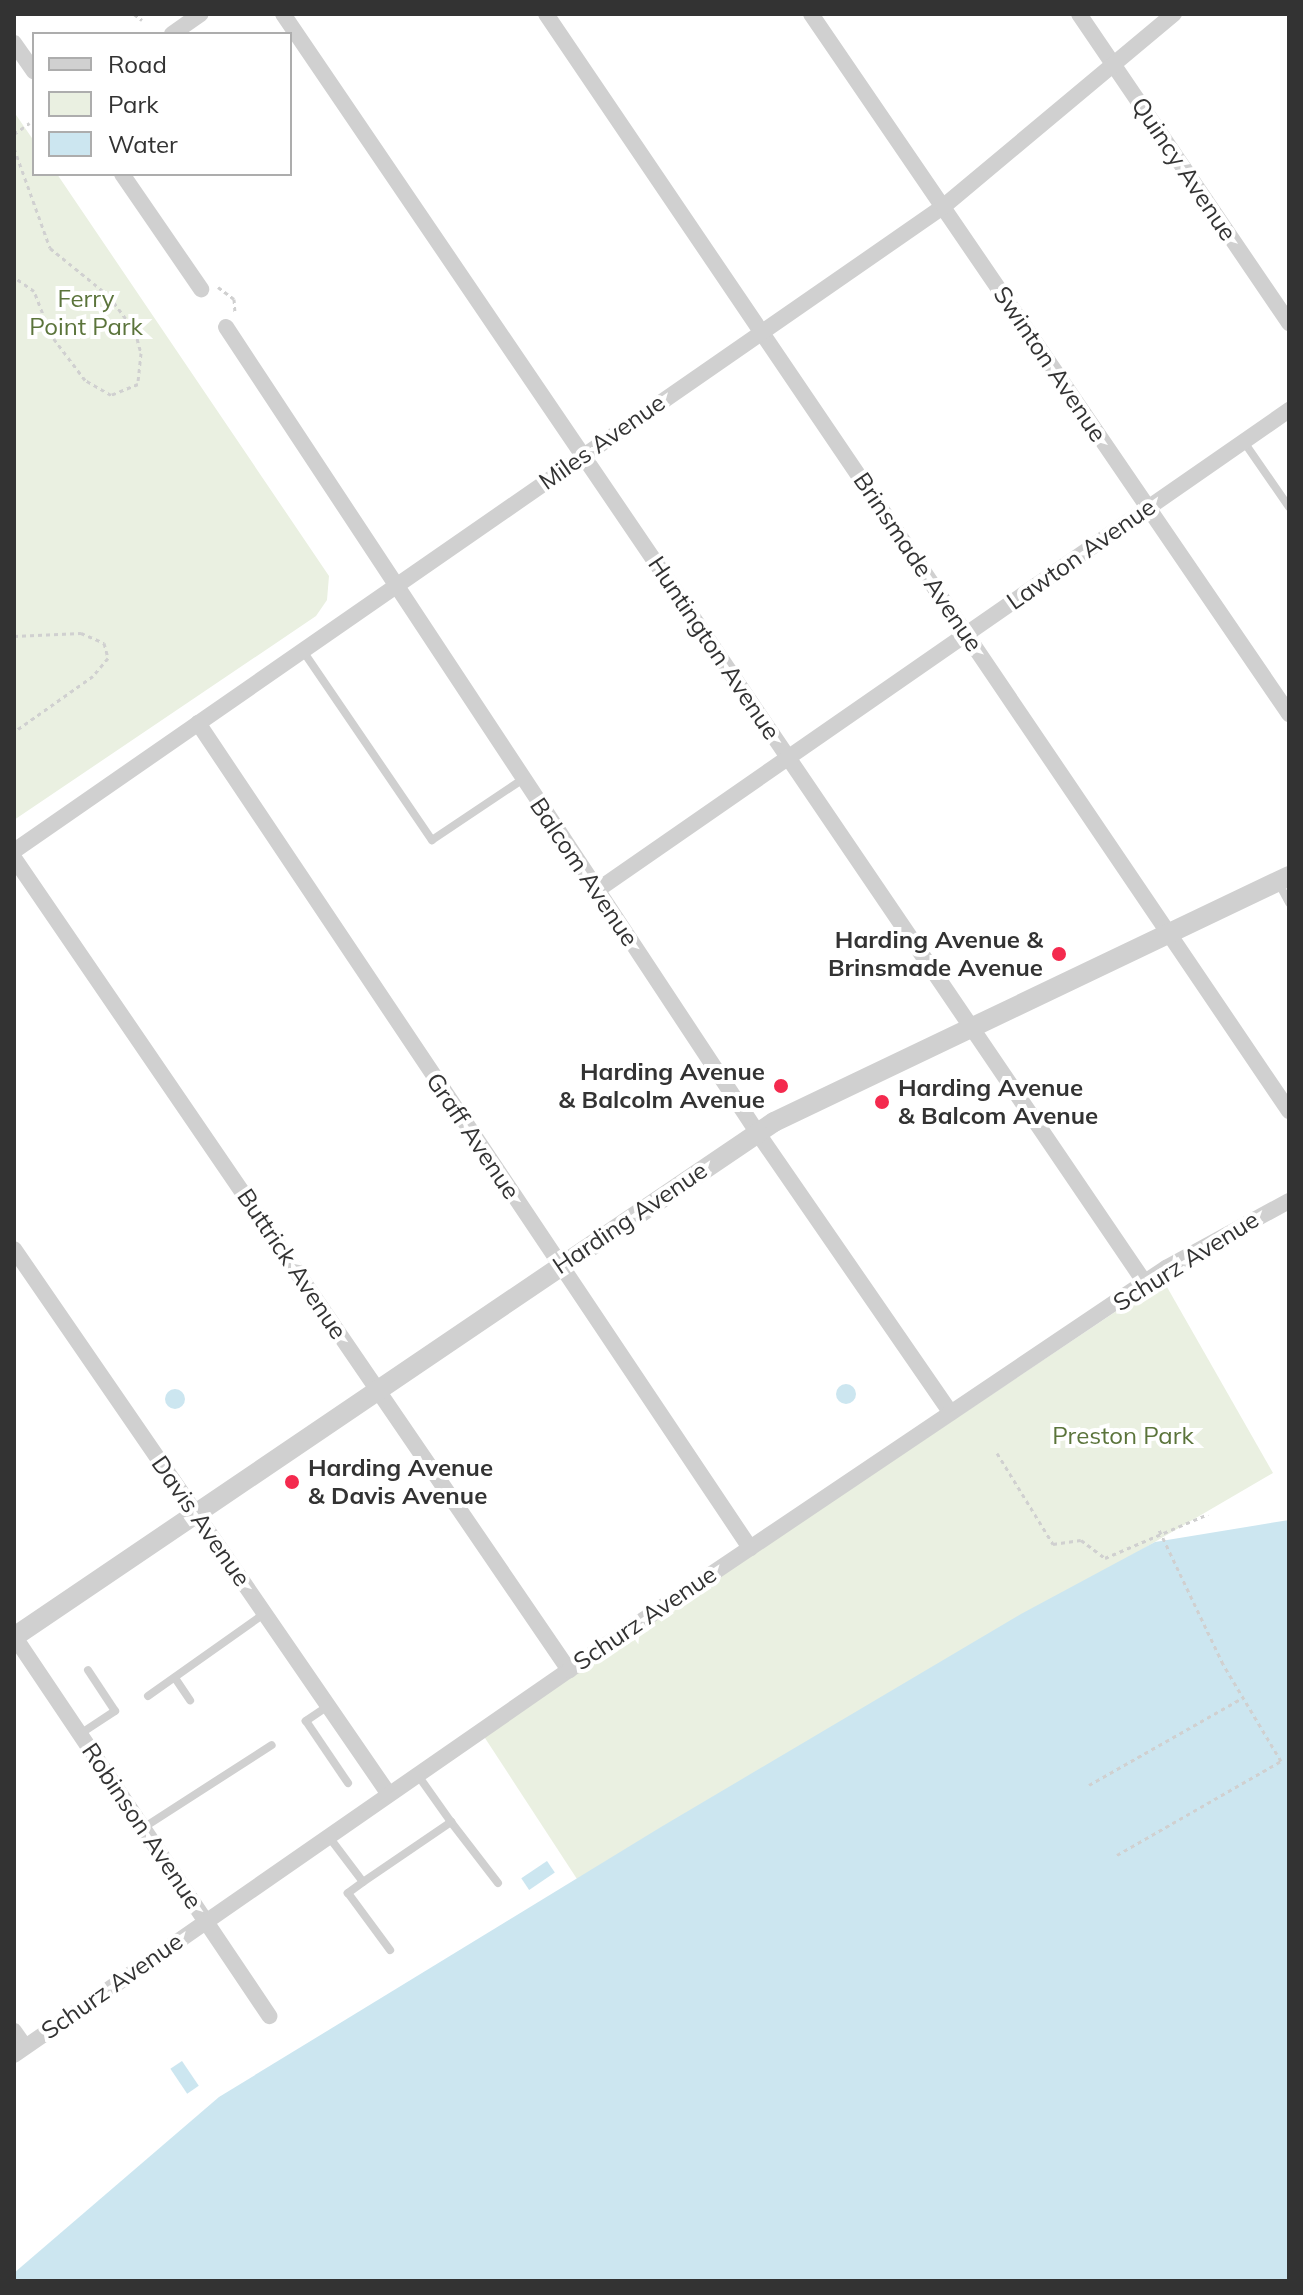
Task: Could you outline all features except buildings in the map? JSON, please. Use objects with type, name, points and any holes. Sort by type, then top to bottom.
[{"type":"street","points":[[175,32],[201,14]]},
{"type":"street","name":"Huntington Avenue","points":[[283,14],[1145,1283]]},
{"type":"street","name":"Brinsmade Avenue","points":[[546,14],[1171,931],[1289,1111]]},
{"type":"street","name":"Swinton Avenue","points":[[811,14],[1289,714]]},
{"type":"street","name":"Quincy Avenue","points":[[1079,14],[1289,323]]},
{"type":"street","name":"Miles Avenue","points":[[14,851],[944,206],[1174,14]]},
{"type":"street","points":[[14,43],[32,69]]},
{"type":"street","points":[[123,176],[201,289]]},
{"type":"street","name":"Balcom Avenue","points":[[226,327],[596,891],[951,1413]]},
{"type":"street","name":"Lawton Avenue","points":[[596,891],[1289,410]]},
{"type":"street","name":"Graff Avenue","points":[[198,723],[750,1548]]},
{"type":"street","name":"Buttrick Avenue","points":[[14,858],[569,1670]]},
{"type":"street","name":"Harding Avenue","points":[[14,1637],[757,1132],[1283,878]]},
{"type":"street","name":"Schurz Avenue","points":[[20,2051],[388,1793],[1145,1283],[1213,1239],[1289,1201]]},
{"type":"street","name":"Davis Avenue","points":[[14,1249],[388,1793]]},
{"type":"street","name":"Robinson Avenue","points":[[14,1637],[269,2016]]},
{"type":"street","points":[[14,2031],[20,2051]]},
{"type":"lane","points":[[1243,441],[1289,507]]},
{"type":"lane","points":[[302,650],[432,840],[523,779]]},
{"type":"lane","points":[[1283,878],[1289,903]]},
{"type":"lane","points":[[148,1696],[265,1614]]},
{"type":"lane","points":[[80,1734],[115,1711],[88,1670]]},
{"type":"lane","points":[[175,1678],[190,1700]]},
{"type":"lane","points":[[328,1706],[306,1721],[348,1783]]},
{"type":"lane","points":[[143,1828],[272,1745]]},
{"type":"lane","points":[[417,1774],[498,1883]]},
{"type":"lane","points":[[390,1950],[348,1893],[451,1822]]},
{"type":"lane","points":[[328,1835],[363,1882]]},
{"type":"path","points":[[134,14],[142,20]]},
{"type":"path","points":[[14,134],[30,123]]},
{"type":"path","points":[[14,148],[50,248],[109,296],[135,331],[141,353],[138,384],[111,395],[85,380],[51,335],[34,291],[14,277]]},
{"type":"path","points":[[201,289],[215,286],[234,299],[235,314],[226,327]]},
{"type":"path","points":[[14,636],[81,633],[104,643],[108,658],[93,676],[14,732]]},
{"type":"path","points":[[997,1453],[1053,1544],[1081,1540],[1105,1558],[1208,1514]]},
{"type":"path","points":[[1117,1855],[1281,1761],[1223,1664],[1158,1528]]},
{"type":"path","points":[[1089,1785],[1244,1697]]},
{"type":"green space","name":"Ferry Point Park","points":[[14,112],[32,138],[32,176],[58,176],[329,576],[327,600],[316,616],[14,820]]},
{"type":"green space","name":"Preston Park","points":[[1163,1280],[1273,1473],[577,1879],[483,1735]]},
{"type":"water","points":[[846,1384],[853,1387],[856,1394],[853,1401],[846,1404],[839,1401],[836,1394],[839,1387]]},
{"type":"water","points":[[175,1389],[182,1392],[185,1399],[182,1406],[175,1409],[168,1406],[165,1399],[168,1392]]},
{"type":"water","points":[[1289,1520],[1289,2281],[14,2281],[14,2273],[219,2097],[661,1827],[1021,1614],[1155,1542]]},
{"type":"water","points":[[547,1861],[555,1873],[529,1890],[521,1878]]},
{"type":"water","points":[[182,2061],[199,2086],[187,2094],[170,2069]]},
{"type":"place","name":"Harding Avenue & Brinsmade Avenue","points":[[1059,954]]},
{"type":"place","name":"Harding Avenue & Balcolm Avenue","points":[[781,1086]]},
{"type":"place","name":"Harding Avenue & Balcom Avenue","points":[[882,1102]]},
{"type":"place","name":"Harding Avenue & Davis Avenue","points":[[292,1482]]}]
